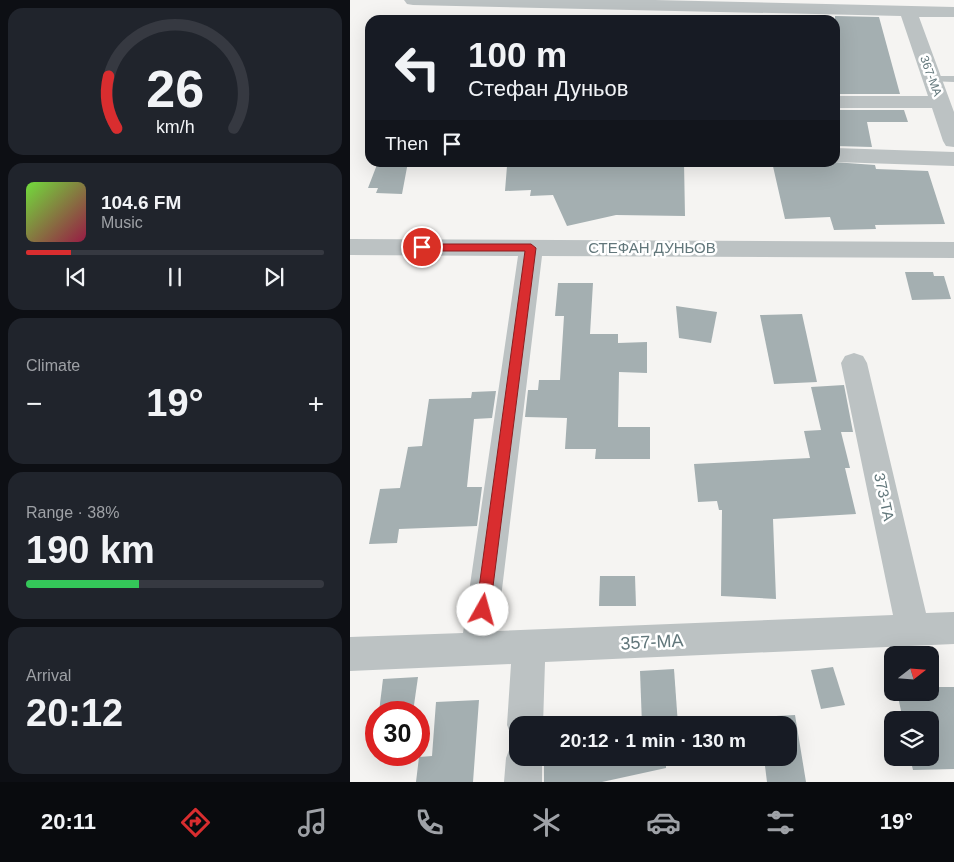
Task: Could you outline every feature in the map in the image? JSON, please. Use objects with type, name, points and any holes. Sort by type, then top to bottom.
[{"type":"street","points":[[413,0],[779,3],[954,12]]},
{"type":"street","name":"367-МА","points":[[908,11],[954,141]]},
{"type":"street","points":[[840,102],[940,102]]},
{"type":"street","points":[[840,155],[954,159]]},
{"type":"street","name":"СТЕФАН ДУНЬОВ","points":[[350,247],[954,250]]},
{"type":"street","points":[[478,648],[531,248]]},
{"type":"street","name":"373-ТА","points":[[854,363],[913,630]]},
{"type":"street","name":"357-МА","points":[[350,654],[954,628]]},
{"type":"street","points":[[526,716],[529,647]]},
{"type":"street","points":[[523,782],[524,766]]},
{"type":"lane","points":[[932,79],[954,79]]},
{"type":"building","points":[[840,16],[879,17],[900,94],[840,94]]},
{"type":"building","points":[[840,110],[904,110],[908,122],[867,122],[872,147],[840,146]]},
{"type":"building","points":[[840,162],[875,165],[876,169],[928,171],[945,224],[875,225],[876,229],[834,230],[830,217],[785,219],[773,167],[840,167]]},
{"type":"building","points":[[376,167],[407,167],[402,194],[376,193],[378,188],[368,188]]},
{"type":"building","points":[[507,167],[684,167],[685,216],[616,215],[567,226],[553,195],[530,196],[531,190],[505,191]]},
{"type":"building","points":[[905,272],[933,272],[934,276],[944,276],[951,299],[912,300]]},
{"type":"building","points":[[558,283],[593,283],[590,334],[618,334],[618,343],[647,342],[647,373],[619,372],[618,427],[650,427],[650,459],[595,459],[596,449],[565,449],[567,418],[525,417],[528,390],[538,390],[539,380],[560,380],[564,316],[555,316]]},
{"type":"building","points":[[676,306],[717,312],[711,343],[679,338]]},
{"type":"building","points":[[802,314],[817,382],[774,384],[760,315]]},
{"type":"building","points":[[844,385],[853,432],[841,432],[850,468],[845,468],[856,514],[773,519],[776,599],[721,596],[722,510],[719,510],[717,501],[698,502],[694,464],[810,458],[804,431],[821,430],[811,387]]},
{"type":"building","points":[[496,391],[492,418],[474,419],[467,487],[482,487],[477,526],[399,529],[397,543],[369,544],[380,489],[400,488],[408,447],[422,446],[429,399],[471,398],[472,392]]},
{"type":"building","points":[[600,576],[635,576],[636,606],[599,606]]},
{"type":"building","points":[[833,667],[845,705],[821,709],[811,670]]},
{"type":"building","points":[[674,669],[677,716],[642,716],[640,671]]},
{"type":"building","points":[[418,677],[415,701],[380,701],[383,679]]},
{"type":"building","points":[[939,687],[954,687],[954,769],[913,770],[912,766],[939,766],[939,711],[901,711],[899,701],[939,701]]},
{"type":"building","points":[[479,700],[473,782],[416,782],[418,766],[430,766],[436,702]]},
{"type":"building","points":[[797,727],[806,782],[767,782],[765,766],[797,766]]},
{"type":"building","points":[[544,766],[666,766],[666,768],[602,782],[544,782]]},
{"type":"route","points":[[422,247],[531,248],[483,610]]}]
